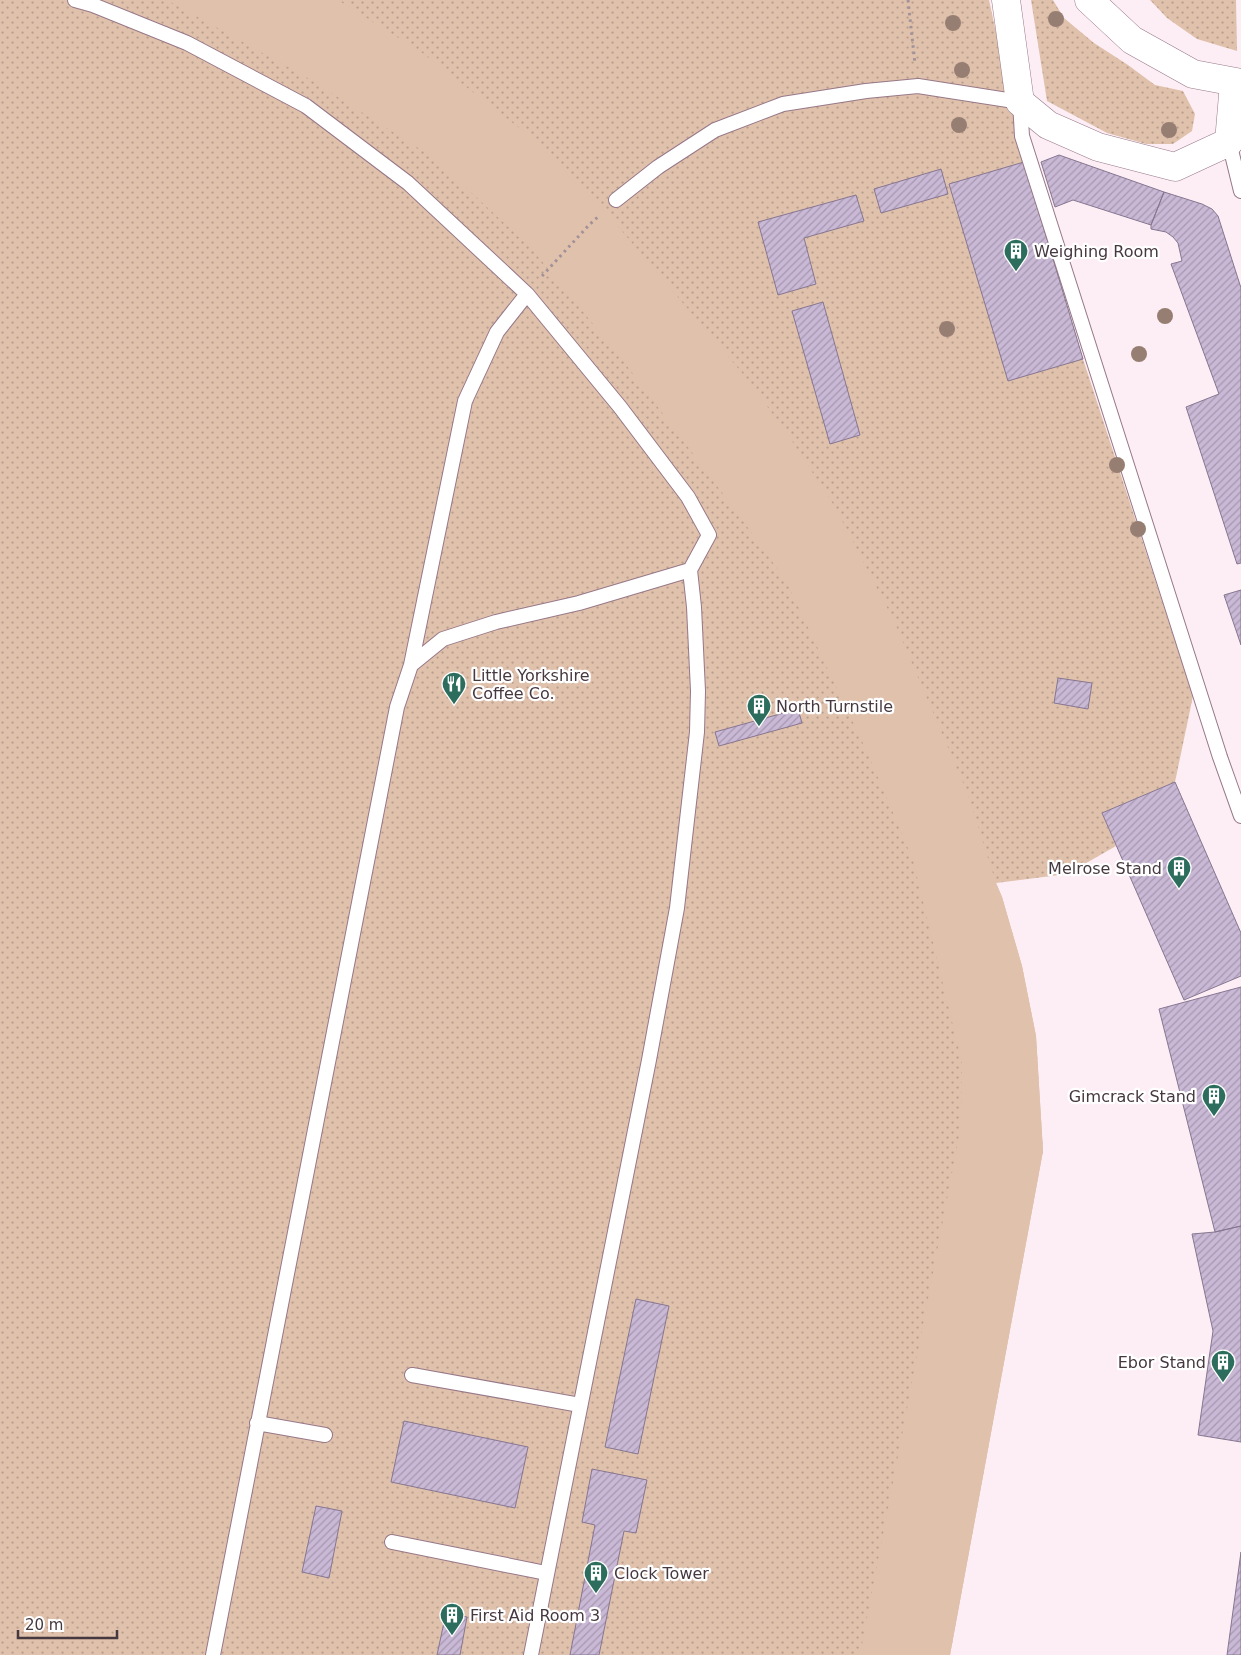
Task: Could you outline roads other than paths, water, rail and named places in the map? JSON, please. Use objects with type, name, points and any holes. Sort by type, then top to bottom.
[{"type":"street","points":[[1006,0],[1020,102],[1048,125],[1098,147],[1175,167],[1229,142],[1238,83],[1193,74],[1132,40],[1089,0]]},
{"type":"lane","points":[[75,0],[93,5],[187,43],[306,106],[408,183],[528,294],[620,407],[688,497],[709,535],[690,570],[698,682],[697,732],[677,908],[649,1060],[531,1655]]},
{"type":"lane","points":[[616,200],[658,167],[715,130],[783,104],[866,91],[918,86],[1020,102],[1022,136],[1214,738],[1241,816]]},
{"type":"lane","points":[[1229,142],[1241,191]]},
{"type":"lane","points":[[213,1655],[397,708],[411,664],[465,401],[497,332],[528,294]]},
{"type":"lane","points":[[411,664],[443,639],[496,622],[579,603],[690,570]]},
{"type":"lane","points":[[412,1375],[580,1405]]},
{"type":"lane","points":[[257,1423],[325,1435]]},
{"type":"lane","points":[[392,1542],[546,1573]]},
{"type":"place","name":"Weighing Room","points":[[1016,272]]},
{"type":"place","name":"Little Yorkshire Coffee Co.","points":[[454,705]]},
{"type":"place","name":"North Turnstile","points":[[759,727]]},
{"type":"place","name":"Melrose Stand","points":[[1179,889]]},
{"type":"place","name":"Gimcrack Stand","points":[[1214,1117]]},
{"type":"place","name":"Ebor Stand","points":[[1223,1383]]},
{"type":"place","name":"Clock Tower","points":[[596,1594]]},
{"type":"place","name":"First Aid Room 3","points":[[452,1636]]}]
